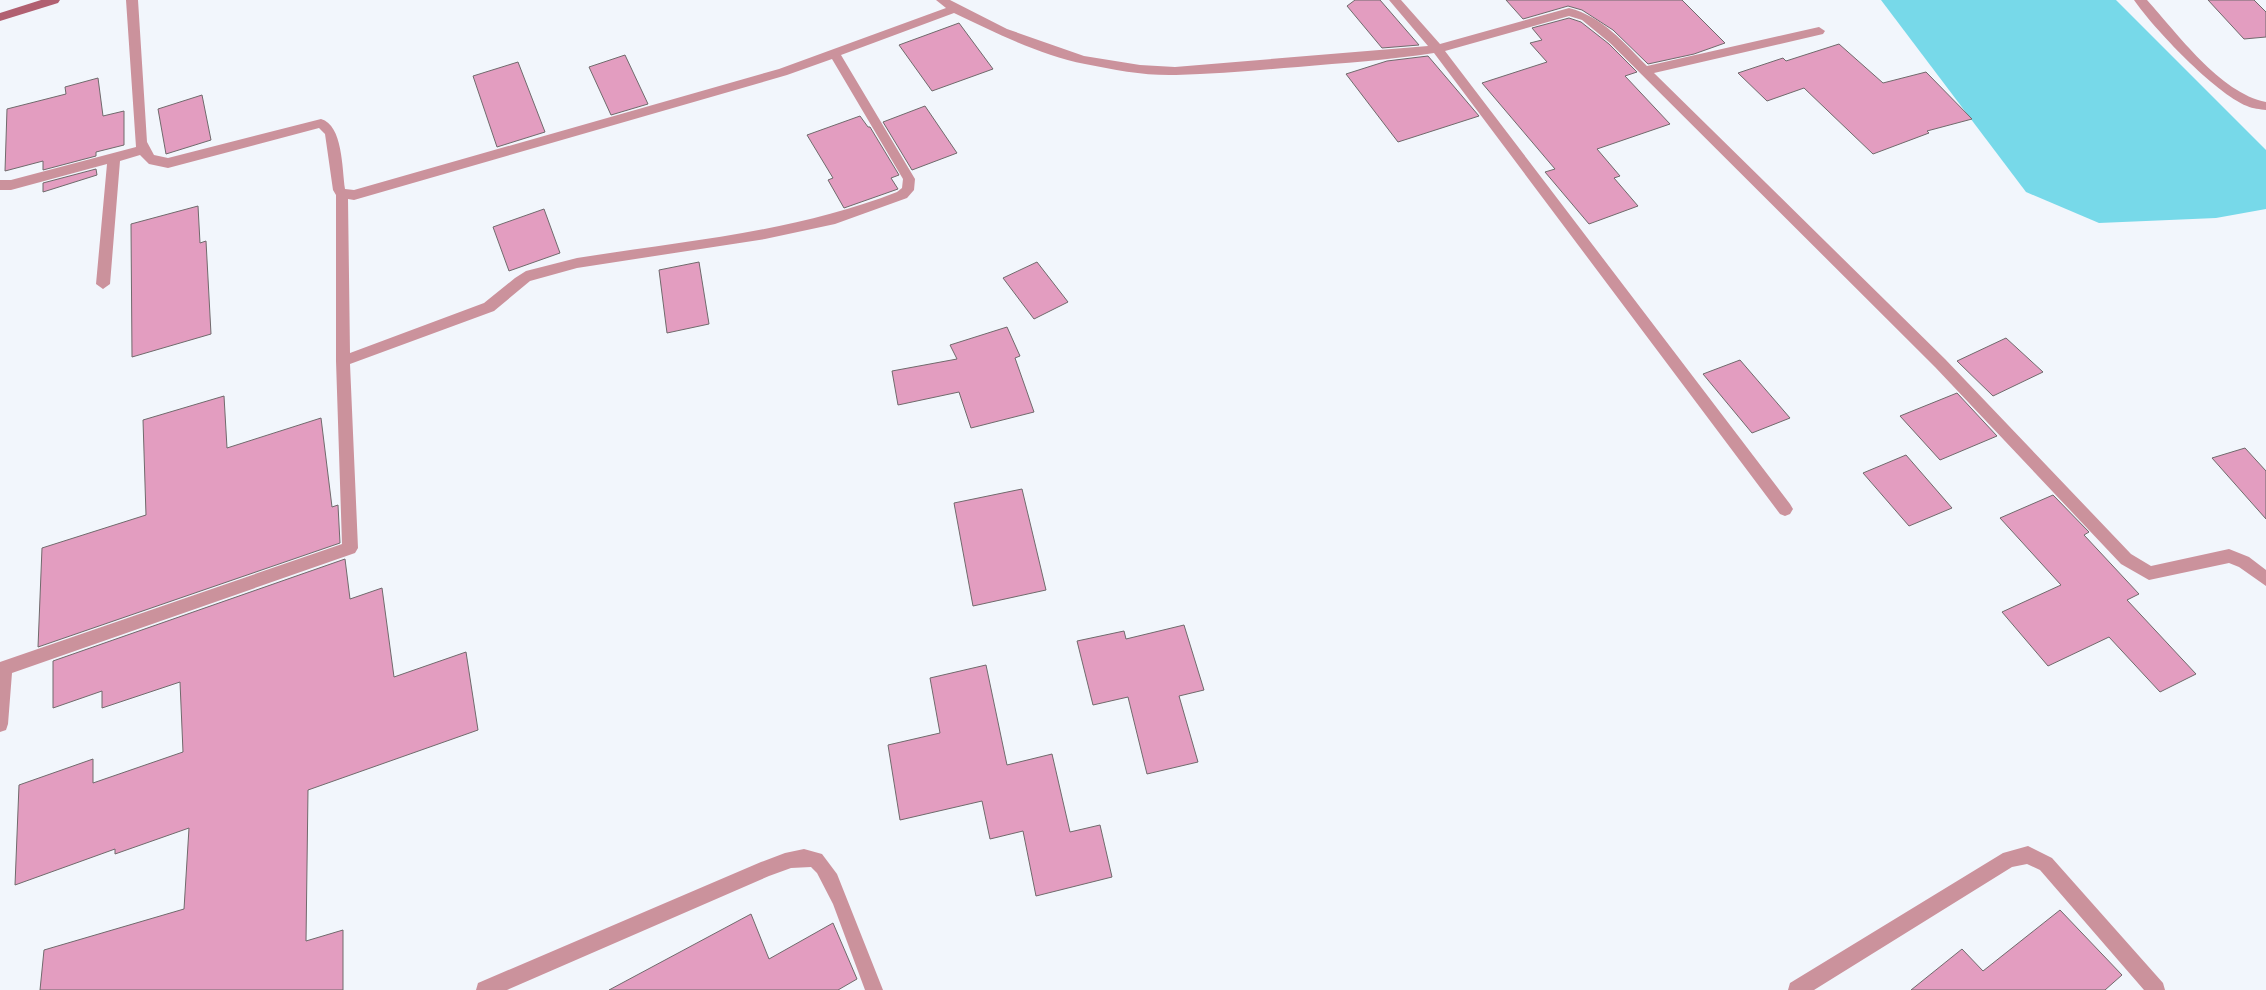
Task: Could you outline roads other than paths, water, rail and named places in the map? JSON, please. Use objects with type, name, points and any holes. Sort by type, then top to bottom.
[{"type":"main road","points":[[0,17],[54,0]]},
{"type":"street","points":[[0,724],[4,668],[350,548],[344,361],[342,194],[338,184],[331,133],[325,124],[321,123],[168,163],[156,163],[147,157],[143,150],[132,0]]},
{"type":"street","points":[[942,0],[955,9],[1003,32],[1056,52],[1084,60],[1140,69],[1175,71],[1375,57],[1437,49],[1569,12],[1586,17],[1596,24],[1940,363],[2126,559],[2149,573],[2229,556],[2244,562],[2266,579]]},
{"type":"street","points":[[1395,0],[1437,49],[1785,509]]},
{"type":"street","points":[[2140,0],[2224,86],[2241,100],[2254,106],[2266,106]]},
{"type":"street","points":[[342,194],[354,195],[365,192],[783,72],[955,9]]},
{"type":"street","points":[[1643,71],[1819,31]]},
{"type":"street","points":[[344,361],[489,307],[504,298],[524,278],[535,274],[576,264],[816,224],[902,195],[908,190],[909,179],[835,54]]},
{"type":"street","points":[[0,185],[11,185],[143,150]]},
{"type":"street","points":[[103,284],[114,158]]},
{"type":"street","points":[[1797,990],[2009,859],[2028,856],[2046,864],[2156,990]]},
{"type":"street","points":[[485,990],[767,868],[783,862],[809,858],[818,860],[832,882],[874,990]]},
{"type":"water","points":[[1881,0],[2116,0],[2266,150],[2266,209],[2216,218],[2099,223],[2026,192]]}]
